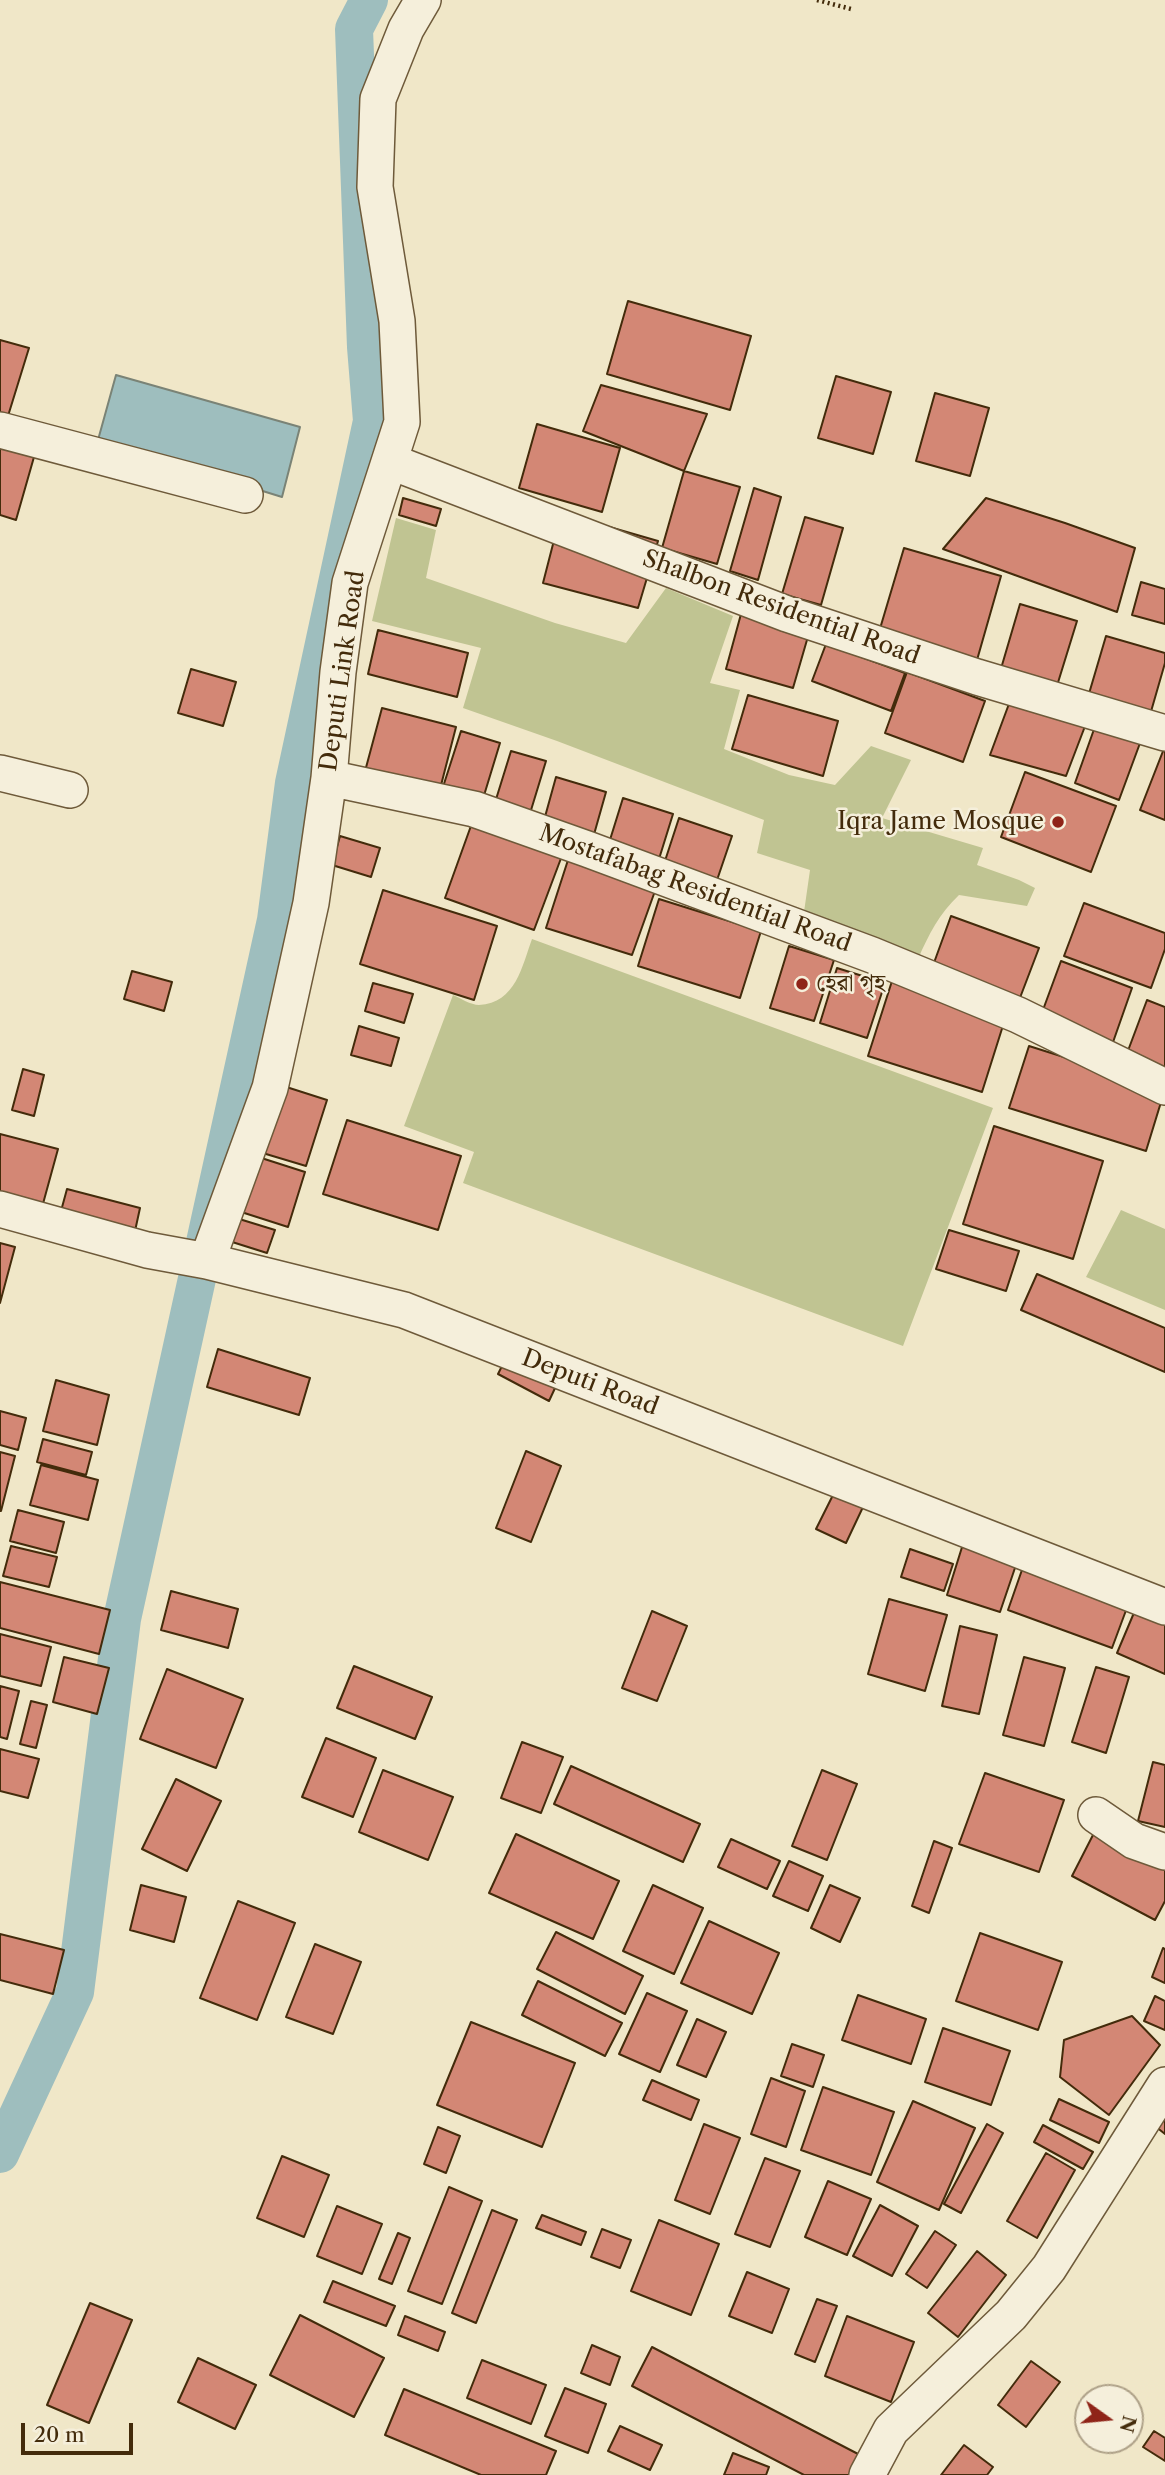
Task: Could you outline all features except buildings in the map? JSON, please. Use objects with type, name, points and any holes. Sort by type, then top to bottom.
[{"type":"street","name":"Deputi Link Road","points":[[207,1261],[270,1088],[312,903],[350,583],[402,422],[397,321],[375,187],[378,99],[406,29],[423,0]]},
{"type":"street","points":[[0,430],[245,495]]},
{"type":"street","name":"Shalbon Residential Road","points":[[402,466],[787,614],[977,677],[1165,733]]},
{"type":"street","points":[[0,773],[70,790]]},
{"type":"street","name":"Mostafabag Residential Road","points":[[328,778],[474,809],[535,830],[884,960],[1018,1015],[1165,1087]]},
{"type":"street","name":"Deputi Road","points":[[0,1209],[147,1250],[207,1261],[404,1310],[1165,1607]]},
{"type":"street","points":[[1096,1815],[1133,1841],[1165,1852]]},
{"type":"street","points":[[867,2475],[891,2430],[1011,2315],[1049,2268],[1165,2085]]},
{"type":"path","points":[[817,0],[851,9]]},
{"type":"green space","points":[[396,518],[436,530],[426,578],[555,623],[626,643],[666,588],[733,616],[710,683],[740,690],[724,749],[789,775],[835,785],[871,746],[911,760],[882,818],[983,848],[977,865],[1035,888],[1027,906],[959,895],[935,925],[918,959],[803,919],[810,870],[757,853],[764,820],[463,708],[481,648],[372,621]]},
{"type":"green space","points":[[532,939],[993,1108],[903,1346],[463,1183],[474,1152],[404,1126],[453,995],[479,1005],[501,998],[516,981]]},
{"type":"green space","points":[[1121,1210],[1165,1229],[1165,1310],[1086,1277]]},
{"type":"water","points":[[116,375],[300,427],[282,497],[98,440]]},
{"type":"waterway","points":[[0,2154],[75,1992],[122,1619],[276,920],[294,783],[372,421],[366,347],[354,29],[369,0]]},
{"type":"place","name":"Iqra Jame Mosque","points":[[1058,822]]},
{"type":"place","name":"হেরা গৃহ","points":[[802,984]]}]
